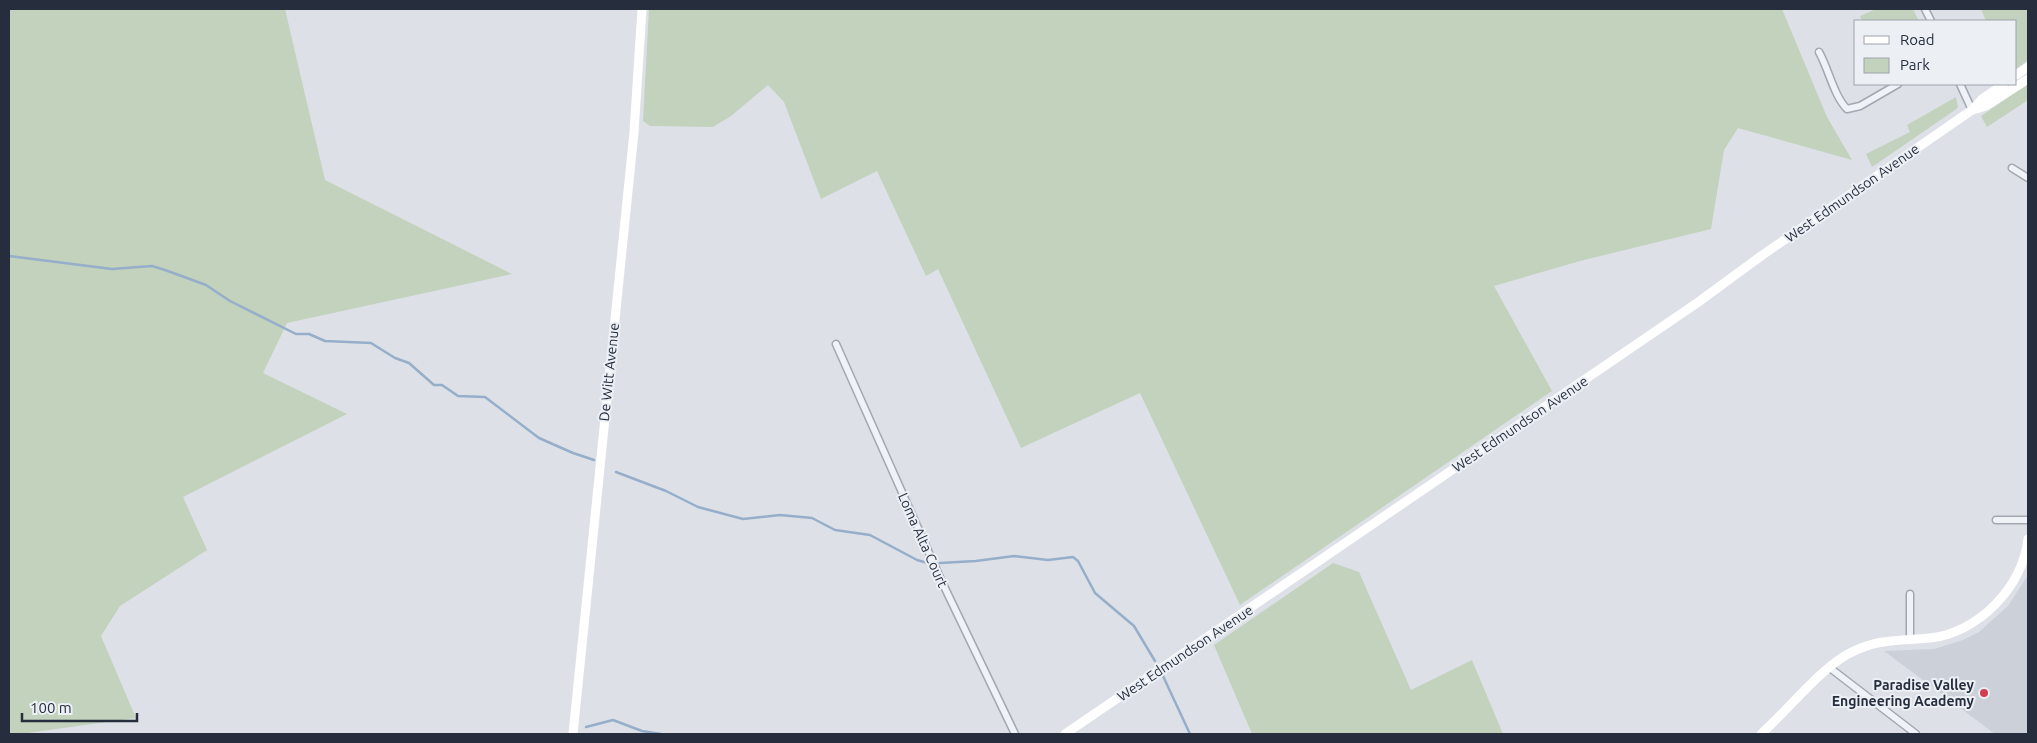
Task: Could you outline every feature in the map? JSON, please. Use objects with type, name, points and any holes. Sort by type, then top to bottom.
[{"type":"street","name":"De Witt Avenue","points":[[573,734],[634,132],[642,9]]},
{"type":"street","points":[[1819,52],[1829,69],[1839,101],[1847,109],[1860,106],[1896,85]]},
{"type":"street","points":[[2017,74],[2028,67]]},
{"type":"street","name":"West Edmundson Avenue","points":[[1972,110],[1986,106],[2028,79]]},
{"type":"street","points":[[1960,85],[1972,110]]},
{"type":"street","name":"West Edmundson Avenue","points":[[1065,734],[1659,329],[1972,110],[1982,99],[2003,85]]},
{"type":"street","points":[[2012,168],[2028,178]]},
{"type":"street","name":"Loma Alta Court","points":[[836,344],[942,582],[1014,734]]},
{"type":"street","points":[[1996,520],[2028,520]]},
{"type":"street","points":[[1765,733],[1830,668],[1846,655],[1878,641],[1930,638],[1959,630],[1981,617],[2005,593],[2017,574],[2028,539]]},
{"type":"street","points":[[1910,594],[1910,638]]},
{"type":"street","points":[[1830,668],[1916,734]]},
{"type":"shaded area","name":"Paradise Valley Engineering Academy","points":[[2028,575],[2028,734],[1995,734],[1884,651],[1934,649],[1963,640],[1979,632],[2008,606]]},
{"type":"green space","points":[[9,9],[285,9],[325,180],[512,274],[287,323],[263,373],[347,414],[183,497],[207,550],[120,606],[101,636],[136,718],[20,734],[9,734]]},
{"type":"green space","points":[[649,9],[1782,9],[1827,117],[1852,160],[1738,128],[1724,150],[1711,229],[1580,261],[1494,286],[1552,391],[1240,605],[1140,393],[1021,448],[938,269],[926,276],[877,171],[821,199],[784,102],[768,85],[731,116],[713,127],[650,126],[643,121]]},
{"type":"green space","points":[[1876,9],[1913,9],[1918,20],[1862,20],[1860,16]]},
{"type":"green space","points":[[1981,9],[2028,9],[2028,60],[2017,68],[2017,20],[1986,20]]},
{"type":"green space","points":[[2028,84],[2028,100],[1987,127],[1981,116]]},
{"type":"green space","points":[[1956,97],[1958,107],[1955,110],[1872,167],[1866,154],[1910,132],[1907,125]]},
{"type":"green space","points":[[1333,563],[1359,572],[1411,690],[1472,660],[1503,734],[1252,734],[1214,645]]},
{"type":"waterway","points":[[9,256],[112,269],[152,266],[165,270],[206,285],[230,301],[296,334],[309,334],[325,341],[371,343],[395,358],[409,363],[434,385],[442,385],[458,396],[485,397],[539,438],[594,460]]},
{"type":"waterway","points":[[616,472],[666,491],[698,507],[743,519],[780,515],[812,518],[835,530],[870,535],[917,560],[931,564]]},
{"type":"waterway","points":[[940,563],[1014,556],[1048,560],[1073,557],[1078,561],[1095,593],[1134,626],[1155,661]]},
{"type":"waterway","points":[[1163,676],[1190,734]]},
{"type":"waterway","points":[[586,727],[613,720],[642,731],[661,734]]},
{"type":"place","name":"Paradise Valley Engineering Academy","points":[[1984,693]]}]
